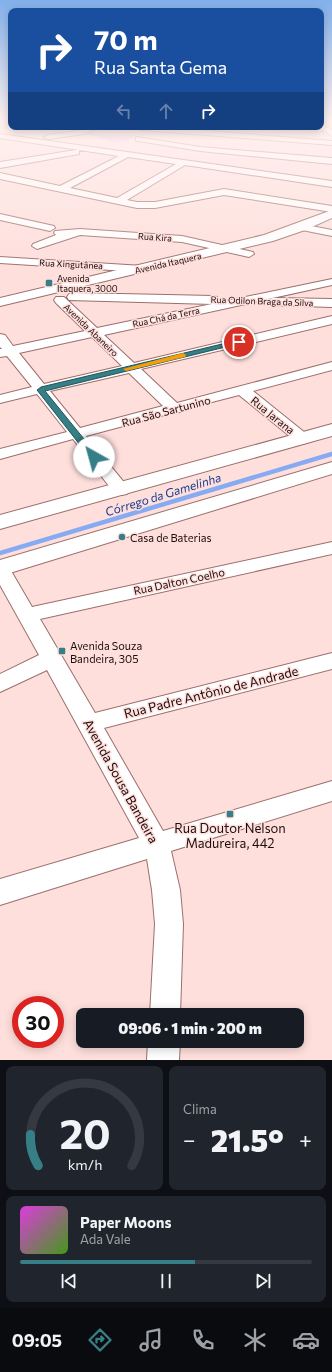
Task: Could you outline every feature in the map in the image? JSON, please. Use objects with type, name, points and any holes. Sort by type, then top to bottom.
[{"type":"main road","name":"Avenida Itaquera","points":[[4,299],[228,249],[301,227],[332,214]]},
{"type":"main road","name":"Avenida Itaquera","points":[[0,314],[249,254],[329,230]]},
{"type":"main road","points":[[0,522],[121,490],[332,430]]},
{"type":"main road","points":[[0,568],[34,556],[158,521],[291,479],[332,468]]},
{"type":"street","points":[[61,189],[96,170]]},
{"type":"street","points":[[118,201],[170,170]]},
{"type":"street","points":[[241,170],[332,184]]},
{"type":"street","points":[[0,176],[137,205],[148,205],[224,192],[332,209]]},
{"type":"street","points":[[1,218],[25,230]]},
{"type":"street","points":[[1,218],[51,232],[37,246]]},
{"type":"street","points":[[301,227],[329,230]]},
{"type":"street","name":"Rua Kira","points":[[10,230],[80,232],[106,235],[182,239],[249,254]]},
{"type":"street","points":[[0,259],[70,235],[106,235]]},
{"type":"street","name":"Rua Xingutânea","points":[[0,259],[143,269]]},
{"type":"street","name":"Rua Chá da Terra","points":[[5,352],[332,282]]},
{"type":"street","name":"Rua Odilon Braga da Silva","points":[[66,298],[332,303]]},
{"type":"street","name":"Avenida Abaneiro","points":[[66,298],[94,333],[175,409]]},
{"type":"street","points":[[0,399],[332,320]]},
{"type":"street","points":[[0,338],[5,352],[41,390],[121,490]]},
{"type":"street","name":"Rua São Sartunino","points":[[0,454],[243,391],[332,366]]},
{"type":"street","name":"Rua Jarana","points":[[243,391],[303,439]]},
{"type":"street","name":"Rua Dalton Coelho","points":[[27,615],[332,548]]},
{"type":"street","name":"Avenida Sousa Bandeira","points":[[0,568],[89,723],[156,845],[166,890],[169,924],[165,1008]]},
{"type":"street","points":[[0,684],[52,658]]},
{"type":"street","name":"Rua Padre Antônio de Andrade","points":[[89,723],[332,661]]},
{"type":"street","points":[[0,892],[332,791]]},
{"type":"street","points":[[163,1060],[164,1048]]},
{"type":"waterway","name":"Córrego da Gamelinha","points":[[0,553],[332,454]]},
{"type":"slow traffic","points":[[126,369],[183,355]]},
{"type":"place","name":"Avenida Itaquera, 3000","points":[[49,283]]},
{"type":"place","name":"Casa de Baterias","points":[[122,537]]},
{"type":"place","name":"Avenida Souza Bandeira, 305","points":[[62,651]]},
{"type":"place","name":"Rua Doutor Nelson Madureira, 442","points":[[230,814]]},
{"type":"route","points":[[94,457],[41,390],[239,342]]}]
